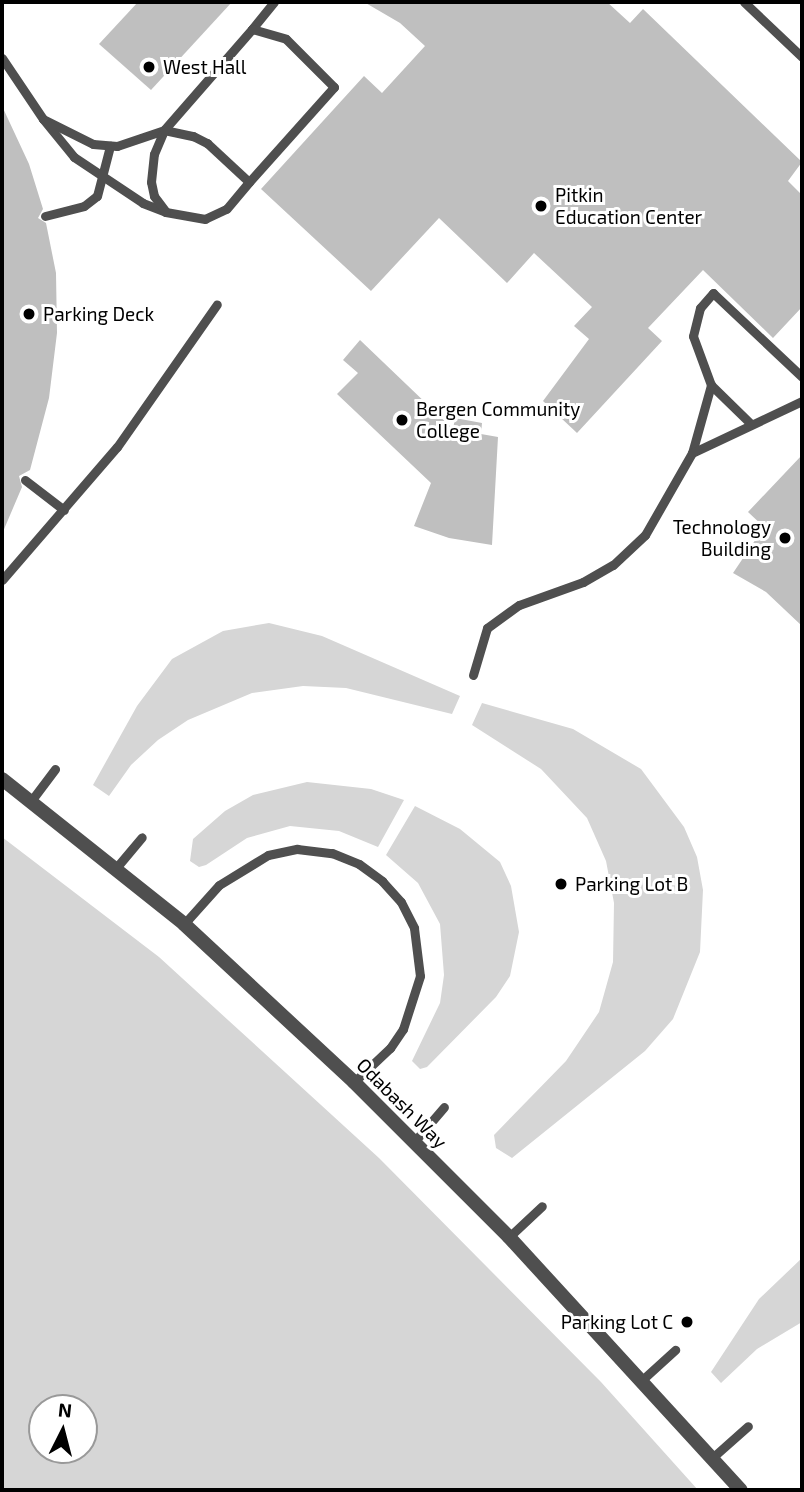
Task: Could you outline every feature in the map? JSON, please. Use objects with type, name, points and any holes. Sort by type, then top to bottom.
[{"type":"street","name":"Odabash Way","points":[[2,779],[184,925],[354,1082],[509,1237],[741,1490]]},
{"type":"lane","points":[[166,212],[154,196],[151,182],[154,154],[164,130],[274,2]]},
{"type":"lane","points":[[744,2],[802,57]]},
{"type":"lane","points":[[2,58],[43,119],[74,157],[166,212],[205,219],[226,209],[334,87],[286,39],[252,29]]},
{"type":"lane","points":[[43,119],[93,144],[110,146],[164,130],[207,143],[249,182]]},
{"type":"lane","points":[[45,216],[84,206],[97,196],[106,177],[110,146]]},
{"type":"lane","points":[[751,424],[711,385],[693,336],[699,309],[713,293],[802,377]]},
{"type":"lane","points":[[2,580],[117,447],[217,304]]},
{"type":"lane","points":[[473,675],[487,628],[519,605],[557,594],[593,577],[645,535],[692,453],[711,385]]},
{"type":"lane","points":[[692,453],[802,401]]},
{"type":"lane","points":[[25,480],[64,510]]},
{"type":"lane","points":[[31,801],[55,769]]},
{"type":"lane","points":[[116,868],[142,837]]},
{"type":"lane","points":[[184,925],[219,885],[268,855],[297,849],[331,853],[359,864],[382,881],[401,902],[414,928],[420,976],[402,1029],[390,1048],[354,1082]]},
{"type":"lane","points":[[414,1142],[444,1107]]},
{"type":"lane","points":[[509,1237],[542,1206]]},
{"type":"lane","points":[[642,1380],[675,1350]]},
{"type":"lane","points":[[712,1458],[748,1426]]},
{"type":"shaded area","points":[[269,623],[322,636],[460,696],[452,714],[346,688],[303,686],[252,693],[188,720],[158,740],[131,765],[109,796],[93,785],[137,706],[172,659],[223,631]]},
{"type":"shaded area","points":[[482,703],[573,729],[641,769],[684,827],[697,857],[703,890],[700,952],[673,1019],[645,1051],[512,1158],[496,1148],[494,1135],[566,1061],[599,1012],[613,962],[614,903],[606,861],[587,818],[541,769],[472,725]]},
{"type":"shaded area","points":[[307,782],[371,789],[404,800],[378,847],[339,831],[290,826],[247,838],[206,865],[199,867],[190,861],[193,839],[225,811],[253,795]]},
{"type":"shaded area","points":[[415,806],[460,829],[500,862],[511,886],[519,932],[510,976],[496,997],[427,1067],[420,1069],[412,1061],[440,1003],[444,975],[440,924],[418,883],[386,855]]},
{"type":"shaded area","points":[[2,837],[159,957],[379,1158],[601,1382],[698,1490],[2,1490]]},
{"type":"shaded area","points":[[802,1258],[802,1322],[757,1349],[721,1383],[711,1372],[759,1299]]},
{"type":"building","name":"West Hall","points":[[138,2],[232,2],[151,90],[99,44]]},
{"type":"building","name":"Pitkin Education Center","points":[[364,2],[607,2],[630,23],[643,9],[802,162],[788,181],[802,195],[802,307],[773,338],[703,270],[648,328],[662,341],[577,433],[543,401],[589,339],[574,326],[592,307],[534,253],[507,283],[439,218],[371,291],[261,189],[364,76],[382,93],[425,46],[400,23]]},
{"type":"building","name":"Parking Deck","points":[[2,106],[29,164],[43,209],[38,218],[46,223],[56,273],[57,333],[49,398],[30,470],[19,476],[22,487],[2,534]]},
{"type":"building","points":[[360,340],[453,429],[455,418],[482,423],[481,434],[498,437],[492,545],[449,538],[414,526],[431,483],[337,394],[358,373],[343,360]]},
{"type":"building","name":"Technology Building","points":[[802,455],[802,626],[766,592],[733,573],[764,527],[748,512]]},
{"type":"place","name":"West Hall","points":[[149,67]]},
{"type":"place","name":"Pitkin Education Center","points":[[541,206]]},
{"type":"place","name":"Parking Deck","points":[[29,314]]},
{"type":"place","name":"Bergen Community College","points":[[402,420]]},
{"type":"place","name":"Technology Building","points":[[785,538]]},
{"type":"place","name":"Parking Lot B","points":[[561,884]]},
{"type":"place","name":"Parking Lot C","points":[[687,1322]]}]
